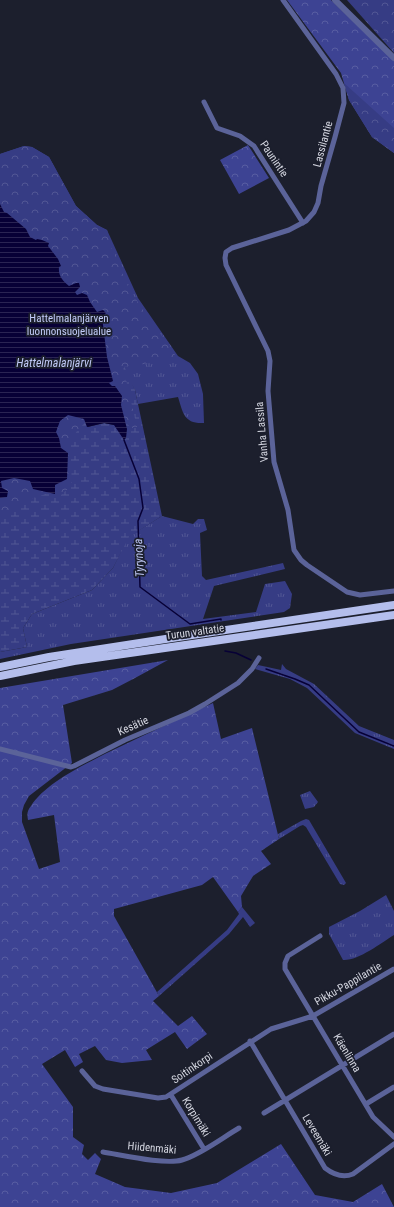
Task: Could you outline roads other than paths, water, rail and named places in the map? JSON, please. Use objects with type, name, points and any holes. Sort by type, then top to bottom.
[{"type":"highway","name":"Turun valtatie","points":[[0,667],[157,640],[394,605]]},
{"type":"highway","name":"Turun valtatie","points":[[0,676],[74,661],[394,614]]},
{"type":"street","name":"Lassilantie","points":[[226,252],[232,248],[289,230],[310,218],[318,203],[321,186],[336,137],[344,103],[343,88],[336,74],[283,0]]},
{"type":"street","points":[[335,0],[394,58]]},
{"type":"street","name":"Paunintie","points":[[204,102],[217,128],[240,136],[254,146],[303,223]]},
{"type":"street","name":"Vanha Lassila","points":[[226,252],[226,265],[268,351],[270,361],[268,391],[274,462],[288,510],[294,550],[300,560],[347,592],[360,595],[394,591]]},
{"type":"street","name":"Kesätie","points":[[0,749],[71,767],[74,766],[125,740],[189,713],[205,704],[238,683],[252,669],[259,658]]},
{"type":"street","name":"Käenlinna","points":[[320,936],[288,956],[285,963],[288,974],[373,1117],[394,1137]]},
{"type":"street","name":"Pikku-Pappilantie","points":[[313,1016],[394,969]]},
{"type":"street","name":"Soitinkorpi","points":[[82,1071],[95,1086],[102,1089],[158,1098],[172,1095],[271,1028],[313,1016]]},
{"type":"street","points":[[264,1113],[394,1034]]},
{"type":"street","name":"Leveemäki","points":[[250,1042],[325,1168],[332,1173],[346,1176],[353,1174],[394,1144]]},
{"type":"street","points":[[366,1104],[394,1087]]},
{"type":"street","name":"Korpimäki","points":[[172,1095],[204,1149]]},
{"type":"street","name":"Hiidenmäki","points":[[103,1152],[172,1162],[182,1160],[196,1154],[238,1128]]},
{"type":"water","name":"Hattelmalanjärvi","points":[[0,204],[4,212],[26,229],[30,237],[49,243],[48,246],[58,259],[61,266],[59,267],[59,270],[60,276],[63,280],[69,286],[79,283],[80,287],[75,292],[77,295],[82,293],[87,295],[97,312],[103,310],[106,313],[102,317],[107,357],[113,381],[109,383],[112,386],[115,386],[122,396],[121,405],[127,429],[126,438],[124,440],[114,425],[104,423],[87,427],[84,419],[68,415],[60,421],[56,432],[61,448],[68,453],[67,479],[55,485],[55,494],[33,489],[30,481],[14,478],[1,481],[2,488],[8,491],[7,497],[0,498]]},
{"type":"waterway","name":"Tyrynoja","points":[[124,440],[139,479],[143,508],[138,521],[140,587],[190,624],[221,620]]},
{"type":"waterway","points":[[225,651],[236,653],[251,660]]},
{"type":"waterway","name":"Tyrynoja","points":[[266,669],[309,685],[359,732],[394,746]]},
{"type":"park label","name":"Hattelmalanjärven luonnonsuojelualue","points":[[69,324]]}]
